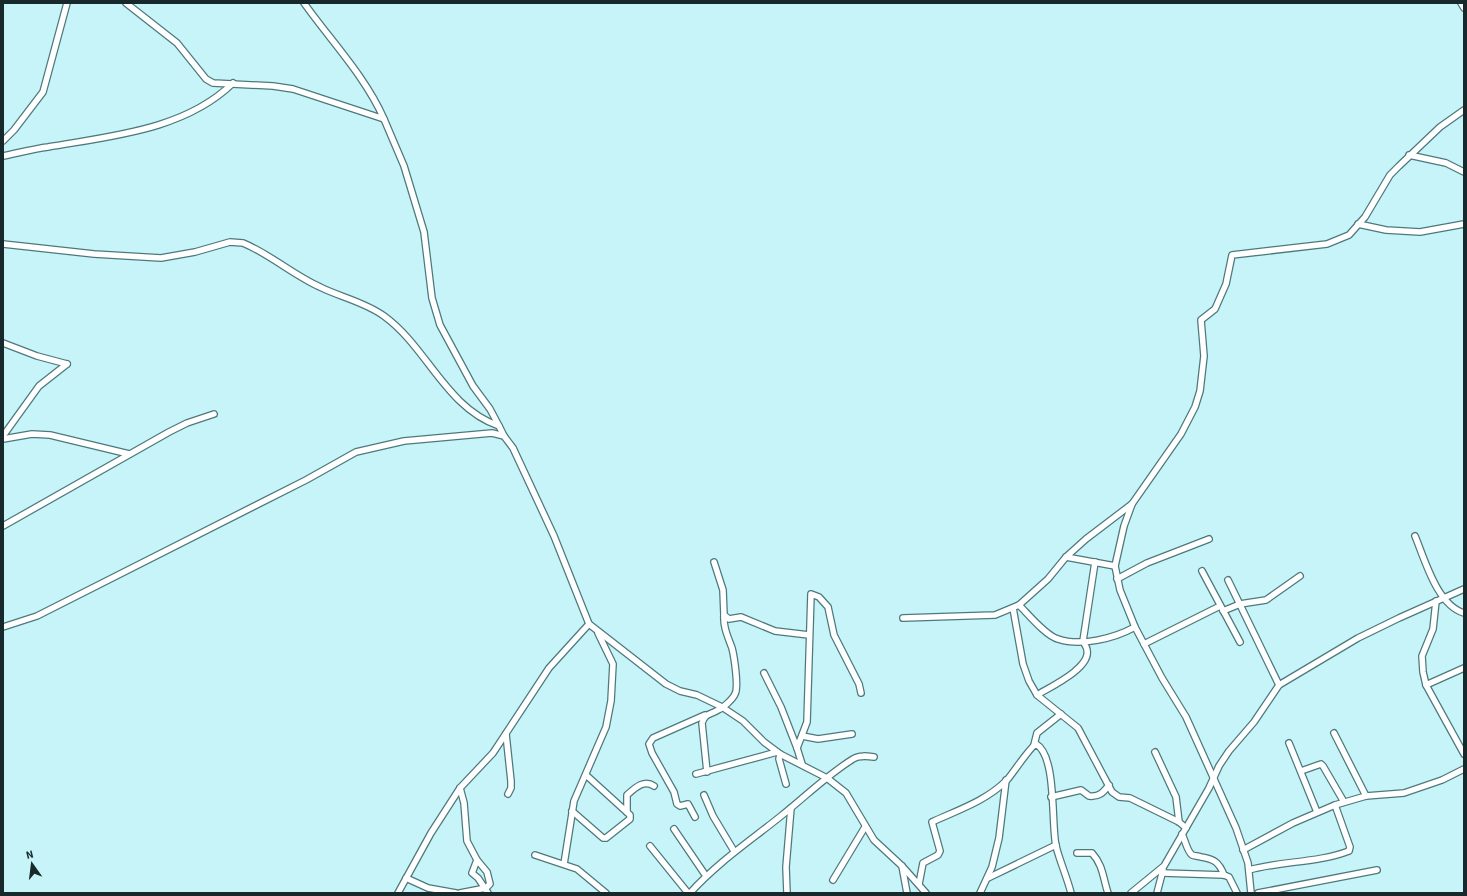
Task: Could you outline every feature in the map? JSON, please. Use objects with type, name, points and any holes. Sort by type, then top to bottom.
[{"type":"street","points":[[3,141],[14,130],[43,92],[67,3]]},
{"type":"street","points":[[126,3],[177,44],[210,82],[273,86],[293,89],[384,119]]},
{"type":"street","points":[[304,3],[355,70],[375,100],[384,119],[404,166],[424,232],[432,298],[440,325],[473,386],[490,408],[504,436],[513,448],[530,482],[589,624],[666,684],[680,691],[696,695],[722,707],[743,721],[764,742],[778,753],[827,778],[846,794],[874,840],[902,866],[926,893]]},
{"type":"street","points":[[1461,3],[1464,8]]},
{"type":"street","points":[[3,156],[142,129],[209,104],[233,83]]},
{"type":"street","points":[[1251,893],[1249,870],[1243,850],[1214,777],[1186,717],[1135,627],[1117,579],[1115,566],[1124,526],[1132,504],[1181,434],[1195,407],[1200,390],[1204,356],[1201,320],[1215,309],[1226,284],[1232,255],[1327,244],[1349,235],[1370,209],[1390,175],[1409,155],[1464,110]]},
{"type":"street","points":[[1409,155],[1446,163],[1464,172]]},
{"type":"street","points":[[1358,224],[1386,230],[1420,232],[1464,224]]},
{"type":"street","points":[[3,244],[94,254],[161,258],[195,252],[230,242],[243,243],[320,288],[354,301],[384,315],[408,339],[466,408],[481,419],[499,426]]},
{"type":"street","points":[[3,343],[37,356],[66,364],[39,386],[3,436]]},
{"type":"street","points":[[3,526],[129,454],[188,423],[214,414]]},
{"type":"street","points":[[3,627],[36,616],[306,480],[356,452],[404,441],[435,437],[492,432],[504,436]]},
{"type":"street","points":[[3,439],[32,434],[50,435],[129,454]]},
{"type":"street","points":[[903,618],[995,615],[1013,608],[1019,605],[1053,574],[1066,558],[1086,539],[1132,504]]},
{"type":"street","points":[[1415,536],[1439,600],[1433,629],[1422,656],[1423,672],[1426,685],[1464,754]]},
{"type":"street","points":[[1117,579],[1147,564],[1209,539]]},
{"type":"street","points":[[1066,558],[1115,566]]},
{"type":"street","points":[[695,817],[688,804],[680,806],[677,804],[674,792],[652,753],[649,744],[653,738],[722,707],[735,694],[737,688],[732,650],[723,622],[723,590],[714,562]]},
{"type":"street","points":[[1037,695],[1074,673],[1086,658],[1087,650],[1083,641],[1094,562]]},
{"type":"street","points":[[1202,571],[1240,642]]},
{"type":"street","points":[[1144,644],[1222,609],[1240,604],[1266,600],[1300,576]]},
{"type":"street","points":[[1228,580],[1279,685]]},
{"type":"street","points":[[1157,893],[1164,866],[1229,751],[1254,722],[1279,685],[1358,638],[1464,589]]},
{"type":"street","points":[[797,748],[807,722],[810,594],[818,596],[828,607],[834,634],[842,653],[859,684],[861,693]]},
{"type":"street","points":[[1439,600],[1464,613]]},
{"type":"street","points":[[1019,605],[1058,639],[1083,641],[1116,636],[1135,627]]},
{"type":"street","points":[[1013,608],[1023,664],[1029,681],[1037,695],[1078,728],[1112,792],[1119,797],[1130,798],[1179,822],[1186,828]]},
{"type":"street","points":[[724,616],[729,619],[741,617],[775,631],[809,634]]},
{"type":"street","points":[[398,893],[431,833],[460,788],[493,753],[549,668],[589,624]]},
{"type":"street","points":[[564,864],[574,801],[606,727],[612,701],[614,678],[613,664],[605,644],[596,629]]},
{"type":"street","points":[[1426,685],[1464,668]]},
{"type":"street","points":[[764,673],[781,707],[802,764]]},
{"type":"street","points":[[919,884],[923,863],[938,855],[940,852],[932,822],[967,808],[1006,780],[1034,745],[1037,733],[1061,714]]},
{"type":"street","points":[[706,715],[702,723],[707,772]]},
{"type":"street","points":[[1334,733],[1366,796]]},
{"type":"street","points":[[506,734],[511,781],[511,788],[508,794]]},
{"type":"street","points":[[802,736],[818,739],[852,734]]},
{"type":"street","points":[[1289,742],[1317,812]]},
{"type":"street","points":[[1034,745],[1040,747],[1045,757],[1050,776],[1056,845],[1071,893]]},
{"type":"street","points":[[1155,752],[1176,797],[1179,822]]},
{"type":"street","points":[[696,774],[778,753]]},
{"type":"street","points":[[778,753],[786,784]]},
{"type":"street","points":[[650,846],[689,893],[734,851],[854,758],[874,756]]},
{"type":"street","points":[[1301,771],[1321,764],[1344,802]]},
{"type":"street","points":[[1243,850],[1317,812],[1335,805],[1366,796],[1404,792],[1442,780],[1464,769]]},
{"type":"street","points":[[572,811],[603,838],[606,838],[630,819],[630,815],[627,812],[586,775]]},
{"type":"street","points":[[980,893],[988,878],[1002,825],[1006,780]]},
{"type":"street","points":[[627,812],[627,795],[644,783],[650,783],[654,786]]},
{"type":"street","points":[[1051,797],[1081,790],[1089,796],[1098,796],[1103,794],[1109,785]]},
{"type":"street","points":[[460,788],[464,803],[467,841],[477,860],[487,872],[490,884],[487,891]]},
{"type":"street","points":[[704,795],[713,816],[734,851]]},
{"type":"street","points":[[1249,870],[1271,864],[1319,858],[1349,851],[1350,847],[1335,805]]},
{"type":"street","points":[[787,893],[786,867],[791,808]]},
{"type":"street","points":[[833,880],[866,827]]},
{"type":"street","points":[[674,829],[706,876]]},
{"type":"street","points":[[1182,834],[1190,853],[1193,856],[1212,858],[1217,861],[1221,866],[1224,875]]},
{"type":"street","points":[[988,878],[1056,845]]},
{"type":"street","points":[[1076,853],[1092,853],[1098,860],[1103,871],[1108,893]]},
{"type":"street","points":[[535,855],[577,869],[606,893]]},
{"type":"street","points":[[477,860],[472,873],[487,891]]},
{"type":"street","points":[[902,866],[907,893]]},
{"type":"street","points":[[1131,893],[1164,866]]},
{"type":"street","points":[[1258,893],[1377,870]]},
{"type":"street","points":[[1162,874],[1224,875],[1229,877],[1237,893]]},
{"type":"street","points":[[406,878],[428,888],[456,893]]},
{"type":"street","points":[[460,893],[487,891]]}]
